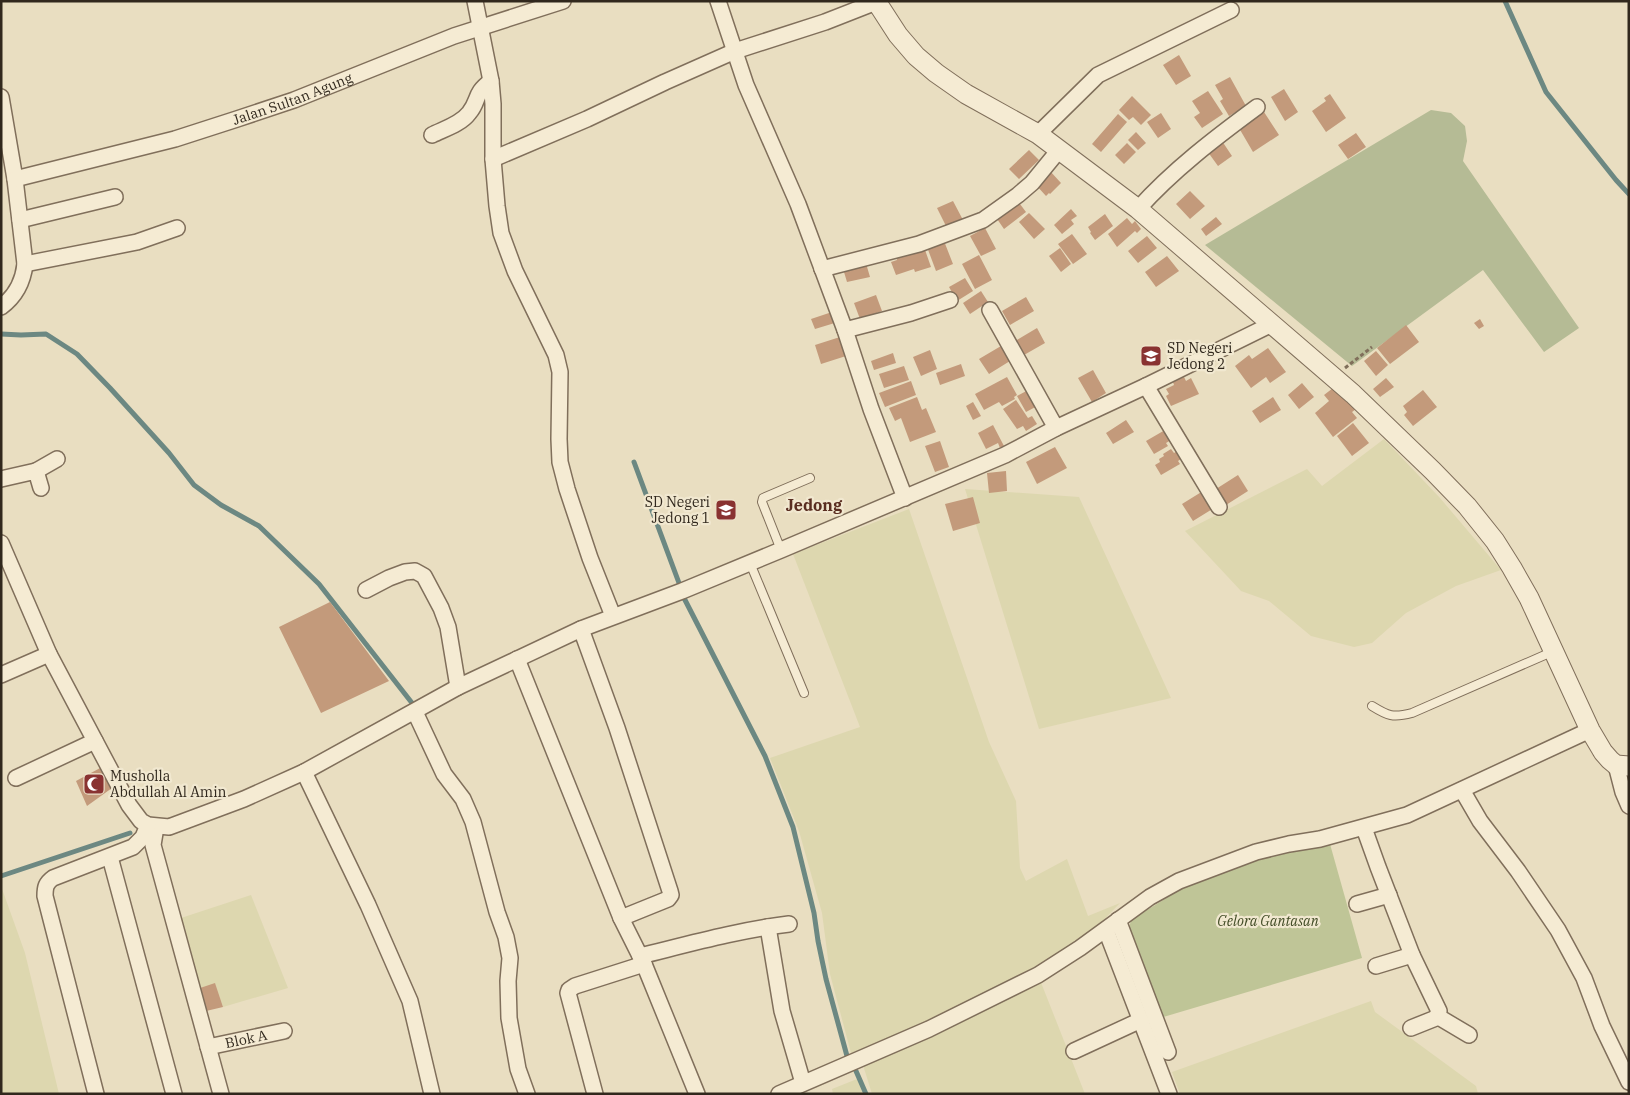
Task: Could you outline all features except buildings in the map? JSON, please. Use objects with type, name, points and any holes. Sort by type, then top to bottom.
[{"type":"street","points":[[474,1],[491,81],[493,159],[501,233],[519,278],[556,355],[560,372],[560,462],[590,558],[613,616]]},
{"type":"street","name":"Jalan Sultan Agung","points":[[15,179],[175,139],[237,120],[294,100],[481,27],[522,6],[563,1]]},
{"type":"street","points":[[718,1],[756,111],[785,172],[905,498]]},
{"type":"street","points":[[493,159],[587,119],[735,51],[825,22],[876,1],[898,35],[916,56],[936,74],[966,94],[1038,134],[1138,210],[1334,377],[1433,471],[1466,506],[1495,542],[1529,598],[1590,730],[1603,752],[1610,760],[1622,766],[1622,792],[1629,806]]},
{"type":"street","points":[[1038,134],[1098,75],[1231,10]]},
{"type":"street","points":[[432,135],[461,121],[470,112],[480,90],[491,81]]},
{"type":"street","points":[[1,97],[15,179],[25,264],[23,278],[16,292],[1,307]]},
{"type":"street","points":[[1138,210],[1166,180],[1203,147],[1257,107]]},
{"type":"street","points":[[822,269],[919,244],[983,220],[1032,183],[1059,150]]},
{"type":"street","points":[[20,220],[115,196]]},
{"type":"street","points":[[25,264],[137,242],[177,228]]},
{"type":"street","points":[[844,330],[911,313],[950,300]]},
{"type":"street","points":[[990,310],[1056,428]]},
{"type":"street","points":[[1,543],[49,654],[129,805],[142,821],[152,826],[169,827],[244,800],[304,772],[517,658],[581,629],[750,563],[1005,454],[1272,324]]},
{"type":"street","points":[[1146,386],[1219,508]]},
{"type":"street","points":[[1,479],[36,470],[57,459]]},
{"type":"street","points":[[36,470],[41,488]]},
{"type":"street","points":[[366,590],[405,572],[414,572],[424,576],[441,608],[448,627],[458,688]]},
{"type":"street","points":[[581,629],[617,728],[671,895],[668,899],[621,918]]},
{"type":"street","points":[[1,675],[49,654]]},
{"type":"street","points":[[517,658],[621,918],[642,960],[697,1094]]},
{"type":"street","points":[[415,712],[444,774],[464,799],[473,822],[497,912],[506,937],[510,958],[508,981],[509,1018],[518,1069],[527,1094]]},
{"type":"street","points":[[768,927],[782,1011],[792,1090],[929,1029],[1038,975],[1150,897],[1179,882],[1256,852],[1320,839],[1407,815],[1590,730]]},
{"type":"street","points":[[16,778],[95,741]]},
{"type":"street","points":[[304,772],[368,905],[410,1001],[431,1094]]},
{"type":"street","points":[[1462,790],[1480,821],[1518,870],[1558,930],[1584,978],[1602,1026],[1629,1082]]},
{"type":"street","points":[[96,1094],[45,888],[48,882],[54,878],[133,847],[152,826]]},
{"type":"street","points":[[152,826],[153,845],[221,1094]]},
{"type":"street","points":[[1364,828],[1412,954],[1438,1006],[1437,1016],[1411,1028]]},
{"type":"street","points":[[110,857],[174,1094]]},
{"type":"street","points":[[1357,904],[1389,895]]},
{"type":"street","points":[[595,1094],[568,993],[569,990],[574,986],[642,960],[703,940],[789,924]]},
{"type":"street","points":[[1112,925],[1164,1092]]},
{"type":"street","points":[[1112,925],[1168,1052]]},
{"type":"street","points":[[1376,966],[1412,954]]},
{"type":"street","points":[[1437,1016],[1469,1035]]},
{"type":"street","points":[[1074,1050],[1141,1020]]},
{"type":"street","name":"Blok A","points":[[208,1048],[284,1031]]},
{"type":"lane","points":[[781,550],[762,502],[763,498],[810,478]]},
{"type":"lane","points":[[750,563],[804,693]]},
{"type":"lane","points":[[1372,706],[1392,716],[1412,713],[1554,651]]},
{"type":"path","points":[[1334,377],[1372,347]]},
{"type":"shaded area","points":[[1384,439],[1440,498],[1501,570],[1456,586],[1406,613],[1372,643],[1354,647],[1311,636],[1269,601],[1241,591],[1185,531],[1307,469],[1322,486]]},
{"type":"shaded area","points":[[965,489],[1079,497],[1171,698],[1039,729]]},
{"type":"shaded area","points":[[909,509],[989,742],[1016,801],[1020,868],[1026,881],[1067,859],[1088,916],[1120,903],[1090,934],[1028,972],[936,1019],[851,1053],[830,974],[822,913],[799,831],[770,758],[860,727],[793,554]]},
{"type":"shaded area","points":[[1,886],[25,953],[59,1094],[1,1094]]},
{"type":"shaded area","points":[[251,895],[288,988],[223,1007],[215,984],[200,988],[181,918]]},
{"type":"shaded area","points":[[1040,980],[1085,1094],[872,1094],[863,1065],[947,1029]]},
{"type":"shaded area","points":[[1371,1001],[1375,1012],[1476,1086],[1478,1094],[1180,1094],[1172,1072]]},
{"type":"shaded area","points":[[857,1079],[863,1094],[833,1094],[832,1089]]},
{"type":"green space","points":[[1431,110],[1451,113],[1465,126],[1467,141],[1463,161],[1579,328],[1544,352],[1483,270],[1352,366],[1205,245]]},
{"type":"green space","name":"Gelora Gantasan","points":[[1330,844],[1362,958],[1160,1018],[1128,933],[1131,920],[1189,884],[1252,861]]},
{"type":"waterway","points":[[1505,1],[1546,92],[1629,194]]},
{"type":"waterway","points":[[1,334],[46,334],[77,354],[169,453],[194,485],[221,505],[259,526],[319,584],[412,703]]},
{"type":"waterway","points":[[634,462],[679,583]]},
{"type":"waterway","points":[[684,598],[765,756],[793,827],[814,913],[826,979],[847,1056]]},
{"type":"waterway","points":[[1,876],[130,833]]},
{"type":"waterway","points":[[856,1071],[866,1094]]},
{"type":"place","name":"SD Negeri Jedong 2","points":[[1151,356]]},
{"type":"place","name":"SD Negeri Jedong 1","points":[[726,510]]},
{"type":"place","name":"Musholla Abdullah Al Amin","points":[[94,784]]},
{"type":"district","name":"Jedong","points":[[814,505]]}]
